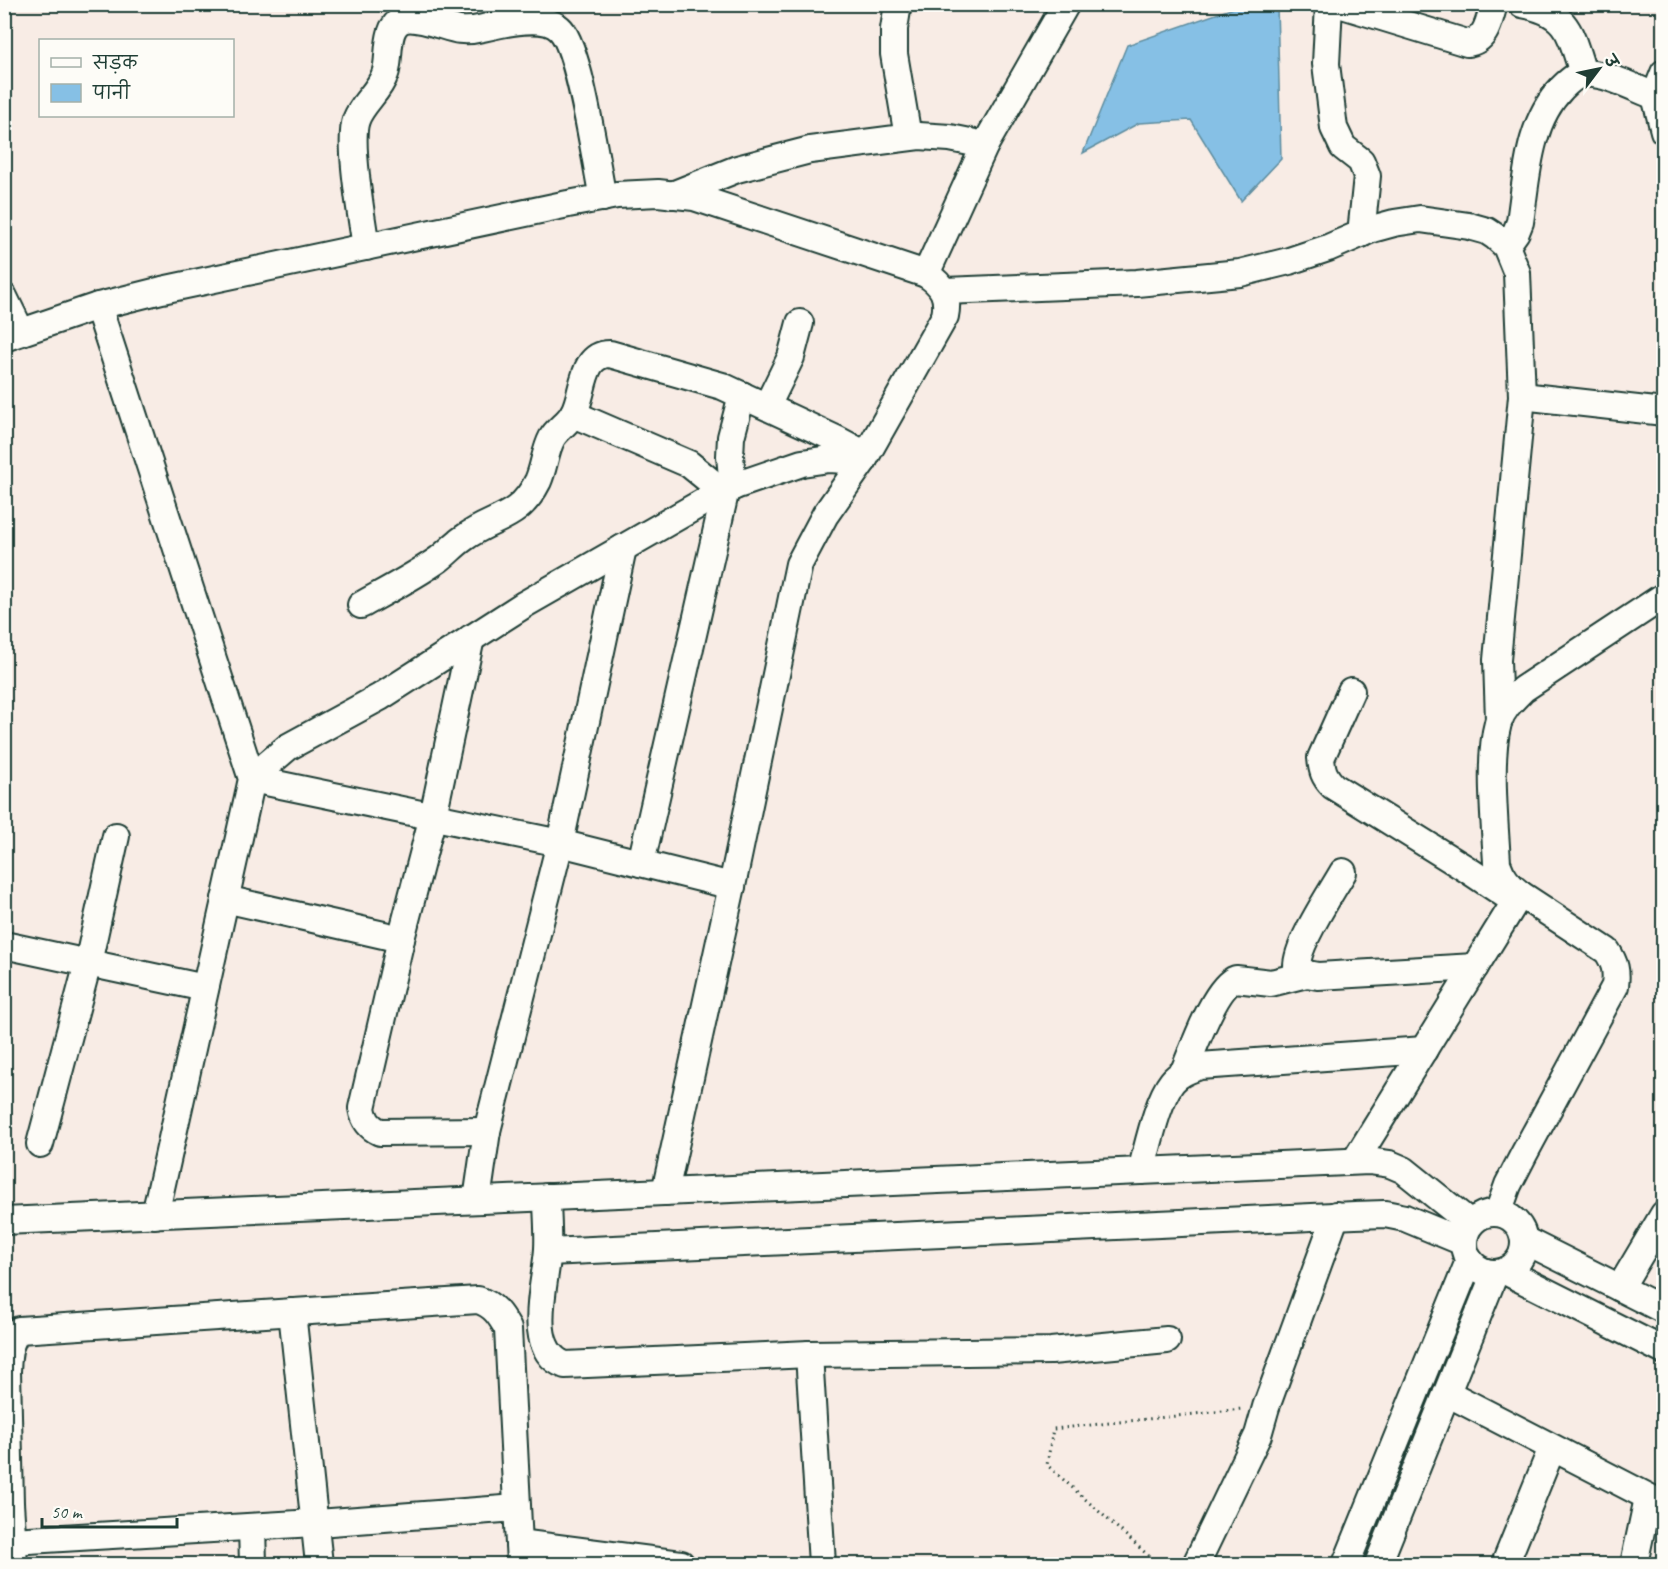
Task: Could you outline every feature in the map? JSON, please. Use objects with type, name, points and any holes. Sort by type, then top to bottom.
[{"type":"street","points":[[898,4],[894,29],[894,54],[908,137]]},
{"type":"street","points":[[665,1192],[799,564],[825,515],[864,458],[945,316],[948,305],[935,282],[985,145],[1066,4]]},
{"type":"street","points":[[1329,4],[1326,64],[1334,128],[1343,147],[1361,161],[1367,176],[1360,234]]},
{"type":"street","points":[[1339,4],[1467,43],[1474,42],[1484,35],[1494,4]]},
{"type":"street","points":[[1522,4],[1551,12],[1559,19],[1565,26],[1575,48],[1583,74]]},
{"type":"street","points":[[366,247],[357,171],[355,122],[361,109],[385,75],[392,32],[396,24],[406,19],[461,30],[474,30],[519,21],[552,23],[560,28],[565,35],[577,69],[603,198]]},
{"type":"street","points":[[1506,246],[1520,222],[1535,135],[1545,111],[1569,81],[1583,74],[1659,85],[1664,131]]},
{"type":"street","points":[[671,195],[737,169],[810,150],[919,136],[950,138],[985,145]]},
{"type":"street","points":[[4,297],[13,335],[98,306],[162,290],[603,198],[658,193],[694,197],[935,282],[1137,283],[1240,273],[1289,261],[1394,223],[1420,219],[1443,221],[1487,231],[1506,246],[1516,273],[1522,396],[1497,660],[1498,720],[1494,777],[1497,863],[1508,885],[1518,898]]},
{"type":"street","points":[[98,306],[257,780]]},
{"type":"street","points":[[767,406],[791,357],[800,323]]},
{"type":"street","points":[[361,605],[414,576],[442,557],[464,537],[499,520],[519,507],[538,481],[554,435],[573,414],[590,364],[602,354],[610,354],[722,386],[767,406],[864,458]]},
{"type":"street","points":[[641,863],[726,490],[731,437],[742,395]]},
{"type":"street","points":[[1522,396],[1664,412]]},
{"type":"street","points":[[573,414],[689,464],[726,490]]},
{"type":"street","points":[[155,1215],[225,899],[257,780],[268,765],[288,747],[380,697],[525,604],[726,490],[802,463],[829,459],[864,458]]},
{"type":"street","points":[[477,1200],[487,1131],[560,843],[623,548]]},
{"type":"street","points":[[1498,720],[1510,702],[1523,689],[1664,596]]},
{"type":"street","points":[[471,638],[433,816],[401,939],[362,1108],[364,1118],[372,1128],[380,1132],[487,1131]]},
{"type":"street","points":[[1351,691],[1322,758],[1322,770],[1327,780],[1333,786],[1468,870],[1607,951],[1614,961],[1617,973],[1615,986],[1508,1185],[1498,1213]]},
{"type":"street","points":[[257,780],[560,843],[732,886]]},
{"type":"street","points":[[40,1144],[88,963],[116,836]]},
{"type":"street","points":[[1307,974],[1298,967],[1297,959],[1343,872]]},
{"type":"street","points":[[1355,1161],[1518,898]]},
{"type":"street","points":[[225,899],[401,939]]},
{"type":"street","points":[[4,945],[206,988]]},
{"type":"street","points":[[1141,1171],[1162,1101],[1172,1082],[1184,1071],[1210,1009],[1230,981],[1236,979],[1271,983],[1307,974],[1318,976],[1475,967]]},
{"type":"street","points":[[1184,1071],[1200,1066],[1424,1050]]},
{"type":"street","points":[[4,1221],[1369,1161],[1390,1164],[1404,1170],[1468,1242],[1476,1268],[1500,1272],[1664,1351]]},
{"type":"street","points":[[547,1197],[548,1252],[540,1325],[548,1354],[557,1362],[565,1365],[809,1354],[1051,1351],[1167,1340]]},
{"type":"street","points":[[1346,1564],[1478,1216],[1498,1213],[1516,1222],[1521,1230],[1524,1240],[1520,1259],[1500,1272],[1447,1393],[1378,1564]]},
{"type":"street","points":[[548,1252],[1385,1214],[1405,1218],[1468,1242]]},
{"type":"street","points":[[1620,1288],[1664,1214]]},
{"type":"street","points":[[1196,1564],[1258,1435],[1266,1407],[1336,1215]]},
{"type":"street","points":[[1524,1240],[1664,1310]]},
{"type":"street","points":[[517,1508],[252,1527],[13,1553],[7,1371],[8,1352],[12,1338],[19,1330],[478,1300],[489,1303],[499,1313],[508,1329],[517,1508],[519,1554],[681,1564]]},
{"type":"street","points":[[292,1312],[319,1564]]},
{"type":"street","points":[[809,1354],[822,1564]]},
{"type":"street","points":[[1447,1393],[1656,1502],[1634,1564]]},
{"type":"street","points":[[1505,1564],[1552,1448]]},
{"type":"street","points":[[252,1527],[253,1564]]},
{"type":"path","points":[[1158,1564],[1047,1465],[1053,1429],[1266,1407]]},
{"type":"water","points":[[1242,5],[1277,5],[1281,159],[1241,201],[1191,120],[1139,123],[1083,153],[1127,45]]}]
